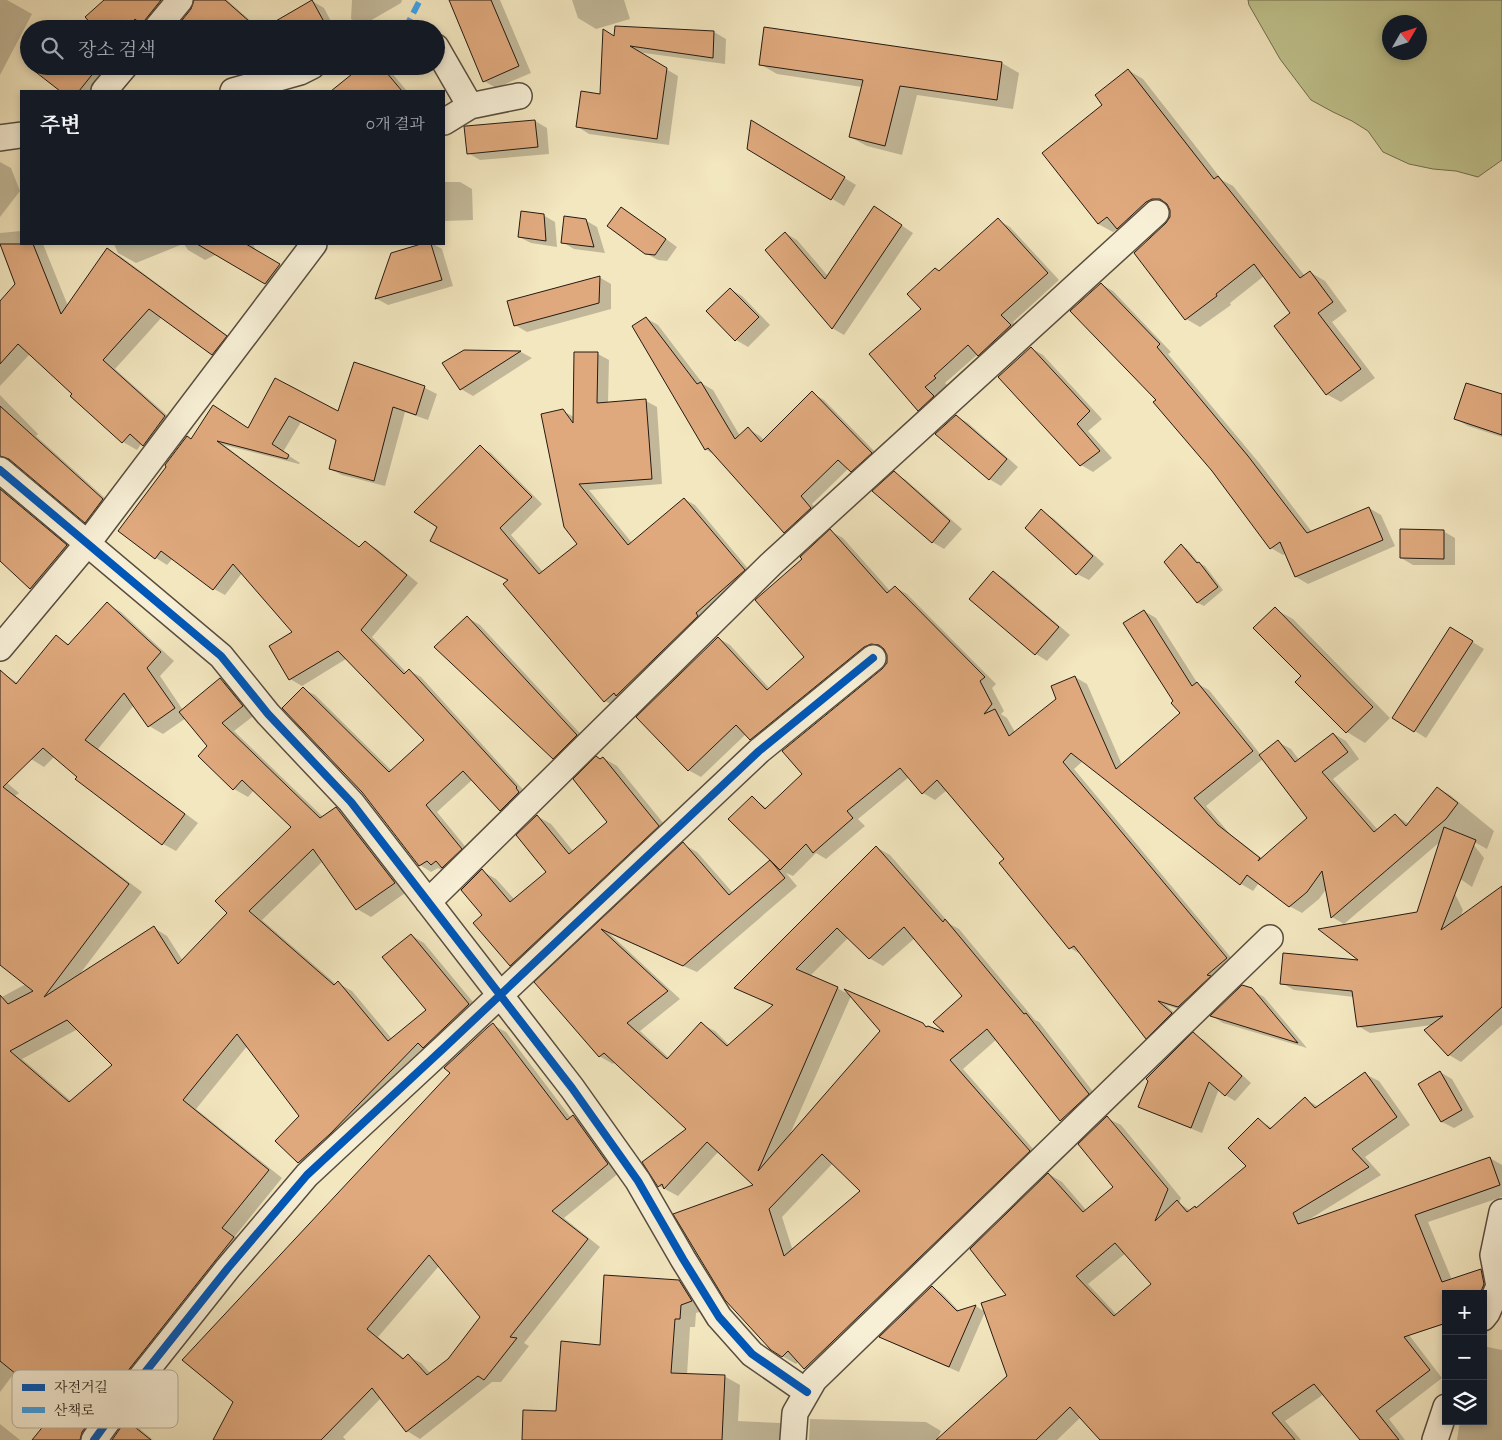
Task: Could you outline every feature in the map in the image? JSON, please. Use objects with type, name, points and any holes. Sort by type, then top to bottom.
[{"type":"street","points":[[163,20],[180,0]]},
{"type":"street","points":[[445,63],[470,106]]},
{"type":"street","points":[[105,90],[117,75]]},
{"type":"street","points":[[237,90],[289,75]]},
{"type":"street","points":[[445,121],[470,106],[519,96]]},
{"type":"street","points":[[0,138],[20,135]]},
{"type":"street","points":[[428,902],[771,564],[1156,213]]},
{"type":"street","points":[[0,648],[87,544],[313,245]]},
{"type":"street","points":[[0,470],[221,656],[268,714],[351,802],[572,1088],[638,1181],[682,1259],[719,1317],[752,1354],[807,1392]]},
{"type":"street","points":[[147,1370],[228,1268],[307,1175],[759,751],[873,658]]},
{"type":"street","points":[[793,1440],[795,1413],[814,1380],[1270,938]]},
{"type":"street","points":[[1487,1313],[1500,1286],[1493,1255],[1502,1212]]},
{"type":"street","points":[[1435,1440],[1442,1419]]},
{"type":"street","points":[[94,1440],[103,1428]]},
{"type":"green space","points":[[1248,0],[1502,0],[1502,160],[1478,177],[1456,171],[1409,164],[1383,152],[1368,131],[1311,100],[1280,59],[1249,5]]},
{"type":"building","points":[[104,0],[161,0],[145,20],[88,20],[85,17]]},
{"type":"building","points":[[194,0],[225,0],[248,20],[182,20],[191,9]]},
{"type":"building","points":[[312,0],[323,20],[278,20]]},
{"type":"building","points":[[449,0],[491,0],[519,66],[483,82]]},
{"type":"building","points":[[615,26],[714,31],[713,58],[630,46],[667,68],[657,139],[576,127],[581,91],[600,94],[603,29],[614,36]]},
{"type":"building","points":[[764,27],[1002,62],[997,100],[900,86],[885,146],[849,137],[863,80],[759,65]]},
{"type":"building","points":[[1128,69],[1214,179],[1218,176],[1300,278],[1310,271],[1333,302],[1318,313],[1361,369],[1326,395],[1274,326],[1290,313],[1254,264],[1216,294],[1217,296],[1185,320],[1134,253],[1166,223],[1170,217],[1170,210],[1167,204],[1160,199],[1152,199],[1146,202],[1117,229],[1107,217],[1098,224],[1042,153],[1102,105],[1095,95]]},
{"type":"building","points":[[40,75],[92,75],[80,90],[59,90]]},
{"type":"building","points":[[351,75],[389,75],[401,90],[332,90]]},
{"type":"building","points":[[535,120],[538,147],[467,154],[464,126]]},
{"type":"building","points":[[751,120],[845,177],[831,200],[747,149]]},
{"type":"building","points":[[874,206],[902,225],[832,329],[765,250],[785,232],[825,279]]},
{"type":"building","points":[[621,207],[666,239],[655,255],[645,254],[607,226]]},
{"type":"building","points":[[521,211],[544,214],[546,241],[518,237]]},
{"type":"building","points":[[564,216],[586,219],[594,247],[561,243]]},
{"type":"building","points":[[998,218],[1048,273],[1001,315],[1011,325],[978,356],[968,345],[934,376],[936,378],[925,387],[934,396],[918,411],[869,354],[921,309],[907,294],[935,268],[939,271]]},
{"type":"building","points":[[0,244],[33,245],[61,314],[107,248],[227,336],[212,355],[149,309],[103,360],[165,416],[143,446],[130,434],[122,443],[70,396],[72,394],[18,344],[0,364],[0,301],[15,284]]},
{"type":"building","points":[[199,245],[248,245],[280,264],[265,284]]},
{"type":"building","points":[[418,245],[431,245],[442,280],[375,299],[391,253]]},
{"type":"building","points":[[600,276],[599,303],[514,326],[507,301]]},
{"type":"building","points":[[1101,283],[1160,344],[1157,347],[1248,456],[1307,533],[1369,507],[1383,540],[1295,577],[1280,542],[1270,549],[1212,471],[1153,402],[1156,400],[1070,311]]},
{"type":"building","points":[[730,288],[759,317],[735,341],[706,311]]},
{"type":"building","points":[[646,317],[697,384],[701,382],[735,439],[748,427],[761,442],[812,391],[872,453],[851,472],[838,460],[801,496],[811,508],[784,533],[708,448],[705,450],[632,326]]},
{"type":"building","points":[[1031,347],[1090,411],[1077,424],[1100,451],[1080,466],[998,377]]},
{"type":"building","points":[[464,350],[521,351],[460,390],[442,363]]},
{"type":"building","points":[[574,352],[598,352],[597,403],[646,399],[652,479],[579,484],[628,545],[684,498],[745,570],[696,613],[698,616],[616,696],[614,693],[604,702],[503,584],[508,580],[430,541],[437,527],[414,512],[480,445],[532,497],[500,528],[539,574],[577,544],[564,527],[541,414],[563,409],[573,423]]},
{"type":"building","points":[[354,362],[425,386],[416,415],[393,407],[374,481],[329,469],[336,440],[289,416],[272,444],[289,455],[287,459],[217,441],[359,547],[365,541],[407,575],[361,630],[404,674],[409,669],[517,787],[519,792],[500,811],[463,771],[426,805],[462,849],[442,868],[436,861],[431,865],[427,861],[419,866],[362,792],[282,708],[303,687],[389,772],[424,740],[338,651],[289,680],[269,646],[292,632],[233,564],[213,590],[161,551],[155,559],[118,531],[187,436],[191,439],[213,405],[248,428],[275,378],[338,411]]},
{"type":"building","points":[[1466,383],[1502,394],[1502,435],[1454,419]]},
{"type":"building","points":[[0,406],[103,499],[85,523],[9,459],[0,456]]},
{"type":"building","points":[[956,415],[1007,459],[989,480],[935,434]]},
{"type":"building","points":[[894,471],[950,521],[932,543],[872,491]]},
{"type":"building","points":[[0,489],[67,545],[30,589],[0,561]]},
{"type":"building","points":[[1041,509],[1093,556],[1076,575],[1025,528]]},
{"type":"building","points":[[830,529],[887,593],[895,586],[985,677],[980,681],[992,704],[984,714],[995,709],[1009,736],[1056,699],[1051,686],[1075,676],[1116,769],[1180,713],[1171,703],[1173,701],[1123,623],[1144,610],[1192,686],[1197,682],[1253,751],[1194,798],[1218,825],[1260,858],[1258,861],[1307,818],[1259,755],[1278,740],[1295,762],[1333,733],[1348,752],[1322,772],[1374,832],[1395,814],[1406,826],[1437,787],[1458,803],[1446,819],[1331,918],[1322,871],[1307,892],[1289,907],[1247,875],[1240,885],[1071,753],[1063,762],[1227,958],[1207,975],[1211,976],[1178,1007],[1158,1001],[1172,1013],[1146,1039],[1074,946],[1069,949],[999,863],[1004,859],[937,780],[922,794],[900,768],[847,811],[853,818],[813,853],[806,844],[780,870],[728,819],[752,796],[765,809],[802,774],[782,751],[882,669],[887,663],[887,655],[879,645],[871,644],[864,647],[750,740],[736,725],[688,771],[636,717],[718,637],[767,690],[804,657],[755,600],[802,559],[800,557]]},
{"type":"building","points":[[1400,529],[1444,530],[1444,559],[1400,558]]},
{"type":"building","points":[[1181,544],[1197,563],[1199,562],[1218,587],[1197,603],[1164,562]]},
{"type":"building","points":[[993,571],[1059,627],[1035,655],[969,599]]},
{"type":"building","points":[[107,602],[161,652],[147,668],[175,708],[148,727],[124,693],[85,740],[185,814],[162,845],[75,779],[77,777],[43,748],[3,787],[129,884],[44,997],[154,926],[178,964],[227,913],[215,901],[291,827],[242,780],[233,790],[198,756],[207,746],[179,712],[220,678],[243,706],[222,723],[320,818],[336,807],[395,883],[356,910],[313,849],[249,911],[334,985],[338,981],[388,1041],[426,1010],[382,957],[411,934],[469,1004],[423,1048],[418,1043],[330,1134],[298,1163],[275,1141],[299,1116],[237,1034],[183,1100],[269,1170],[222,1228],[234,1237],[128,1370],[12,1371],[0,1361],[0,995],[8,1004],[33,991],[0,965],[0,670],[16,684],[56,635],[68,645]],"holes":[[[67,1020],[112,1065],[69,1102],[10,1051]]]},
{"type":"building","points":[[1275,607],[1373,707],[1346,733],[1295,682],[1301,676],[1253,628]]},
{"type":"building","points":[[467,616],[577,735],[553,759],[434,647]]},
{"type":"building","points":[[1450,627],[1473,641],[1414,732],[1392,718]]},
{"type":"building","points":[[596,756],[600,759],[603,757],[659,826],[510,966],[473,923],[482,915],[461,890],[482,869],[510,902],[546,872],[516,835],[537,815],[569,854],[607,822],[573,779]]},
{"type":"building","points":[[1444,827],[1476,840],[1441,930],[1502,886],[1502,1007],[1448,1056],[1424,1030],[1443,1016],[1357,1027],[1352,991],[1280,984],[1283,953],[1358,960],[1318,929],[1417,912]]},
{"type":"building","points":[[683,842],[729,895],[770,860],[785,878],[683,966],[601,929],[668,991],[627,1023],[667,1059],[701,1022],[727,1046],[773,1005],[734,988],[876,846],[943,922],[945,919],[1024,1014],[1026,1013],[1089,1094],[1060,1121],[987,1029],[950,1060],[1030,1151],[804,1369],[788,1351],[782,1357],[771,1350],[725,1300],[673,1214],[753,1185],[707,1142],[664,1189],[662,1184],[658,1187],[642,1162],[686,1129],[604,1053],[599,1057],[534,982]],"holes":[[[904,927],[962,996],[933,1022],[944,1032],[926,1027],[923,1023],[844,989],[880,1031],[758,1171],[838,987],[796,969],[837,928],[869,959]],[[822,1154],[860,1191],[784,1256],[769,1209]]]},
{"type":"building","points":[[1242,985],[1252,988],[1298,1043],[1210,1016]]},
{"type":"building","points":[[493,1023],[567,1120],[573,1115],[608,1164],[552,1211],[588,1239],[510,1337],[517,1338],[484,1380],[478,1376],[406,1432],[372,1388],[321,1440],[213,1440],[233,1402],[182,1360],[450,1073],[444,1068]],"holes":[[[429,1255],[480,1317],[448,1359],[427,1375],[408,1354],[403,1359],[367,1329]]]},
{"type":"building","points":[[1193,1032],[1242,1076],[1225,1096],[1209,1082],[1191,1128],[1138,1107],[1148,1081],[1146,1079]]},
{"type":"building","points":[[1440,1071],[1462,1110],[1441,1122],[1418,1084]]},
{"type":"building","points":[[1365,1072],[1397,1117],[1352,1149],[1369,1167],[1293,1213],[1298,1224],[1490,1157],[1500,1185],[1415,1215],[1442,1282],[1481,1269],[1484,1284],[1482,1290],[1442,1290],[1442,1324],[1404,1337],[1430,1370],[1376,1411],[1399,1440],[1360,1440],[1314,1384],[1272,1413],[1295,1440],[1100,1440],[1070,1407],[1036,1440],[936,1440],[1007,1376],[981,1303],[1006,1295],[970,1249],[1048,1173],[1083,1212],[1113,1187],[1078,1144],[1107,1116],[1168,1189],[1155,1221],[1177,1200],[1187,1212],[1195,1206],[1196,1208],[1246,1166],[1228,1148],[1258,1118],[1270,1129],[1305,1097],[1315,1108]],"holes":[[[1115,1243],[1151,1284],[1114,1316],[1076,1276]]]},
{"type":"building","points":[[604,1275],[679,1280],[692,1301],[681,1305],[680,1319],[675,1319],[671,1373],[725,1375],[722,1440],[522,1440],[523,1410],[556,1411],[561,1341],[600,1345]]},
{"type":"building","points":[[932,1286],[957,1311],[976,1305],[949,1367],[879,1337]]},
{"type":"building","points":[[42,1428],[85,1428],[80,1440],[32,1440]]},
{"type":"building","points":[[120,1428],[136,1428],[151,1440],[112,1440]]},
{"type":"marked path","points":[[410,20],[420,0]]},
{"type":"cycle path","points":[[0,470],[221,656],[268,714],[351,802],[572,1088],[638,1181],[719,1317],[752,1354],[807,1392]]},
{"type":"cycle path","points":[[147,1370],[228,1268],[307,1175],[759,751],[873,658]]},
{"type":"cycle path","points":[[94,1440],[103,1428]]}]
